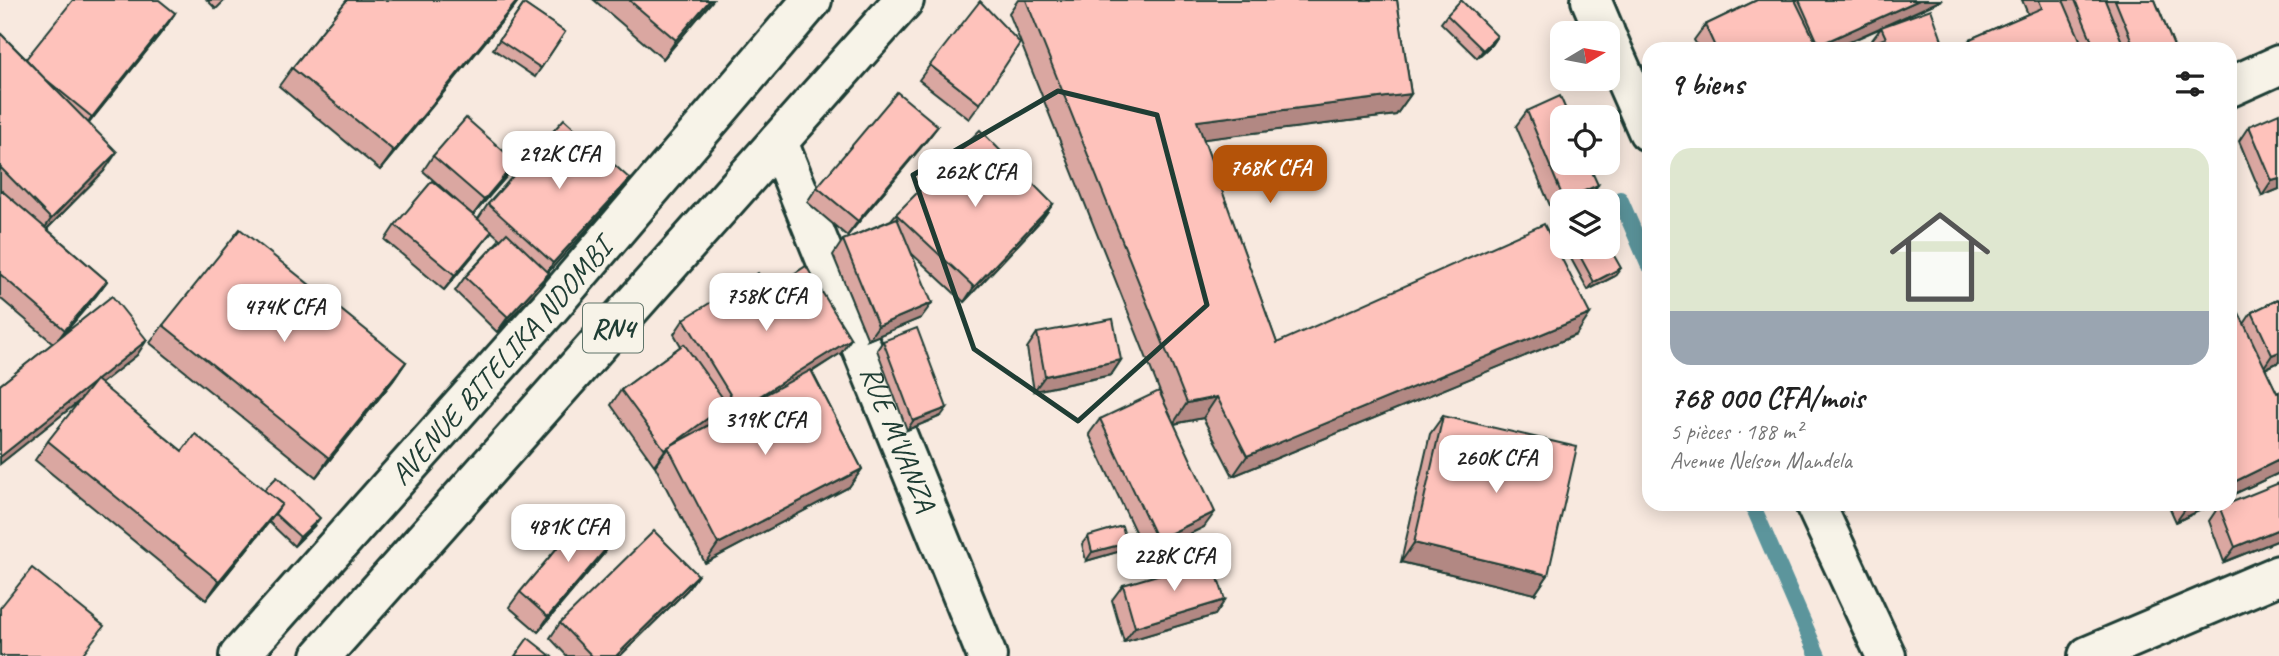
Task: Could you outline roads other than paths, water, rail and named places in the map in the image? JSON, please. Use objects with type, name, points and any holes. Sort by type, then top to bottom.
[{"type":"main road","name":"AVENUE BITELIKA NDOMBI","points":[[239,656],[550,307],[812,0]]},
{"type":"main road","name":"AVENUE BITELIKA NDOMBI","points":[[321,656],[904,0]]},
{"type":"main road","points":[[1591,0],[1600,21]]},
{"type":"main road","points":[[2237,84],[2279,65]]},
{"type":"main road","points":[[1620,67],[1642,117]]},
{"type":"main road","name":"RUE M'VANZA","points":[[778,142],[987,656]]},
{"type":"main road","points":[[1818,511],[1885,656]]},
{"type":"main road","points":[[2088,656],[2279,575]]},
{"type":"waterway","points":[[1620,199],[1642,250]]},
{"type":"waterway","points":[[1755,511],[1818,656]]}]
